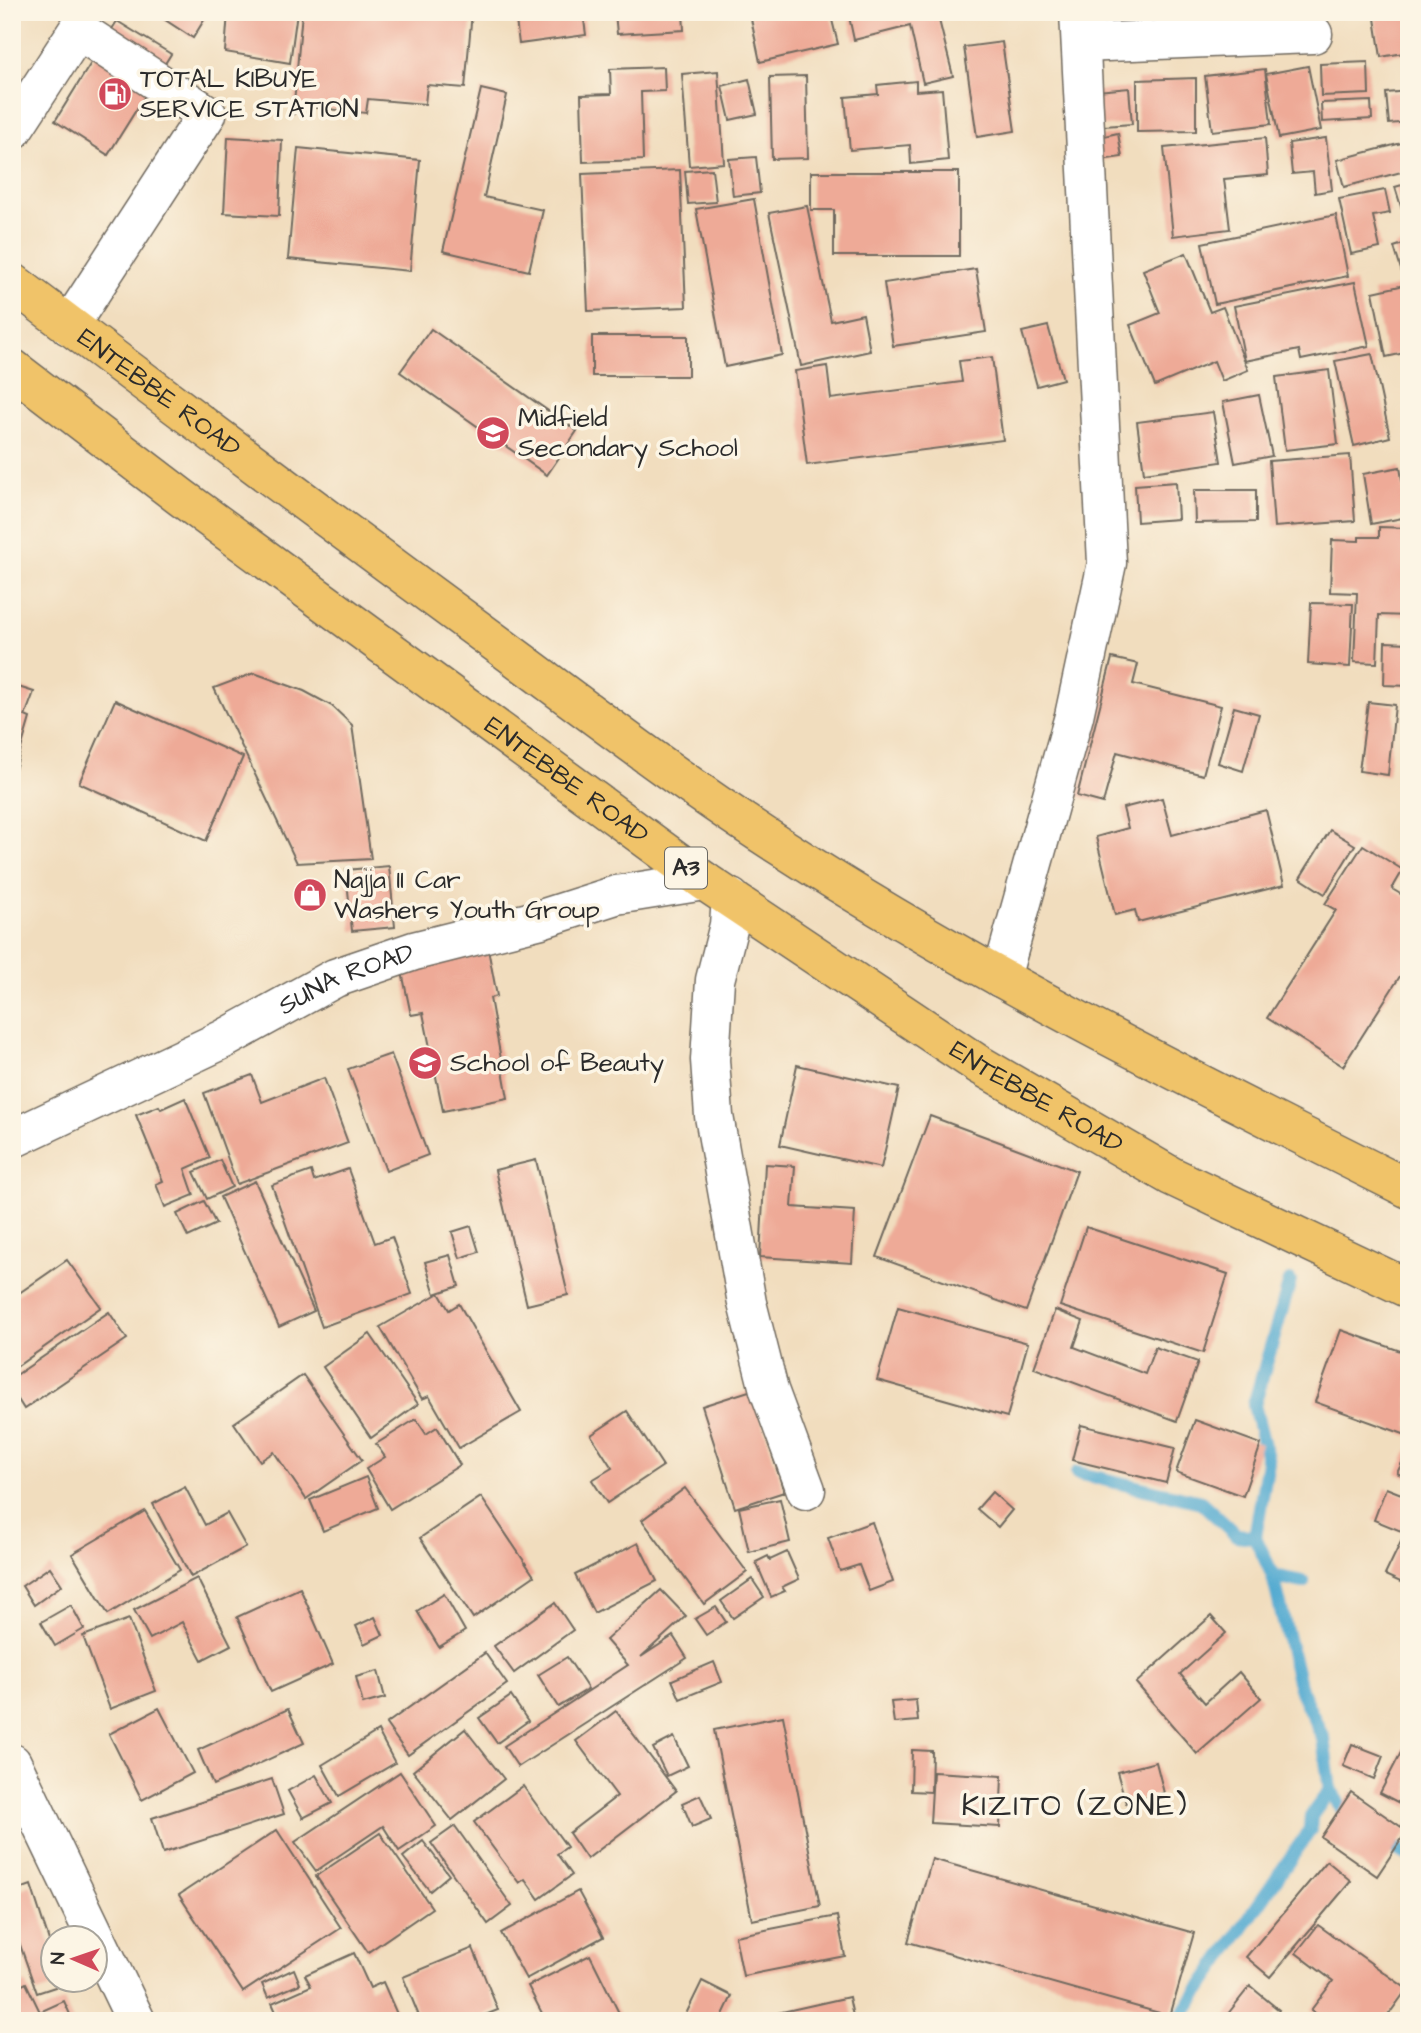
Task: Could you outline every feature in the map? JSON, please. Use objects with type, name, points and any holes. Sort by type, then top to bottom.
[{"type":"main road","name":"ENTEBBE ROAD","points":[[12,282],[230,448],[781,848],[1001,978],[1201,1085],[1409,1189]]},
{"type":"main road","name":"ENTEBBE ROAD","points":[[12,368],[182,498],[718,889],[978,1064],[1158,1168],[1409,1289]]},
{"type":"street","points":[[1001,978],[1074,716],[1107,563],[1080,28],[1313,34]]},
{"type":"street","points":[[12,131],[78,30],[207,114],[69,326]]},
{"type":"street","points":[[718,889],[729,925],[715,980],[710,1060],[714,1116],[747,1303],[769,1390],[806,1490]]},
{"type":"street","name":"SUNA ROAD","points":[[12,1139],[224,1039],[335,978],[414,951],[541,919],[616,895],[718,889]]},
{"type":"street","points":[[12,1763],[136,2021]]},
{"type":"building","points":[[153,12],[209,12],[193,38]]},
{"type":"building","points":[[228,12],[297,12],[290,63],[225,52]]},
{"type":"building","points":[[302,12],[472,12],[465,88],[427,85],[425,104],[368,99],[366,113],[299,106],[293,115]]},
{"type":"building","points":[[515,12],[583,12],[586,35],[519,44]]},
{"type":"building","points":[[615,12],[683,12],[684,30],[617,34]]},
{"type":"building","points":[[830,12],[838,44],[760,62],[750,14]]},
{"type":"building","points":[[848,12],[937,12],[953,76],[923,83],[910,26],[854,40]]},
{"type":"building","points":[[1374,12],[1409,12],[1409,52],[1381,57]]},
{"type":"building","points":[[117,21],[171,54],[108,155],[55,121]]},
{"type":"building","points":[[1002,42],[1015,131],[977,137],[964,47]]},
{"type":"building","points":[[1368,62],[1369,94],[1321,96],[1320,64]]},
{"type":"building","points":[[1308,66],[1321,130],[1279,138],[1266,74]]},
{"type":"building","points":[[664,67],[665,91],[641,92],[643,160],[583,162],[581,95],[611,94],[610,69]]},
{"type":"building","points":[[1265,69],[1271,124],[1212,131],[1205,76]]},
{"type":"building","points":[[718,71],[724,163],[689,166],[682,74]]},
{"type":"building","points":[[806,76],[808,158],[772,159],[770,77]]},
{"type":"building","points":[[1196,78],[1196,131],[1137,132],[1137,80]]},
{"type":"building","points":[[749,79],[757,114],[730,120],[722,86]]},
{"type":"building","points":[[916,81],[916,91],[942,89],[948,160],[911,164],[910,145],[850,150],[845,97],[878,94],[877,85]]},
{"type":"building","points":[[1129,88],[1132,124],[1090,127],[1087,92]]},
{"type":"building","points":[[481,89],[507,95],[484,197],[543,210],[529,271],[443,251]]},
{"type":"building","points":[[1409,91],[1409,122],[1389,124],[1386,93]]},
{"type":"building","points":[[1371,101],[1372,119],[1322,122],[1321,103]]},
{"type":"building","points":[[1118,133],[1122,157],[1095,161],[1090,139]]},
{"type":"building","points":[[228,137],[282,140],[279,216],[224,213]]},
{"type":"building","points":[[1265,138],[1268,175],[1224,179],[1230,229],[1173,236],[1164,148]]},
{"type":"building","points":[[1326,138],[1332,190],[1315,193],[1313,172],[1292,174],[1289,143]]},
{"type":"building","points":[[1409,141],[1409,170],[1344,187],[1337,160]]},
{"type":"building","points":[[298,148],[420,160],[410,271],[288,259]]},
{"type":"building","points":[[756,157],[760,193],[733,196],[729,159]]},
{"type":"building","points":[[712,169],[716,202],[688,204],[685,171]]},
{"type":"building","points":[[680,170],[686,307],[588,311],[582,174]]},
{"type":"building","points":[[811,172],[959,172],[959,256],[834,256],[834,210],[811,210]]},
{"type":"building","points":[[1409,183],[1409,211],[1403,213],[1395,187]]},
{"type":"building","points":[[1385,190],[1390,213],[1373,216],[1380,248],[1351,254],[1339,199]]},
{"type":"building","points":[[754,199],[782,355],[725,367],[696,209]]},
{"type":"building","points":[[807,206],[831,321],[863,314],[870,351],[801,366],[769,213]]},
{"type":"building","points":[[1336,215],[1348,276],[1215,304],[1202,243]]},
{"type":"building","points":[[1409,242],[1409,274],[1403,276],[1394,247]]},
{"type":"building","points":[[1186,253],[1210,312],[1223,307],[1248,370],[1222,381],[1214,361],[1155,386],[1130,325],[1160,313],[1143,270]]},
{"type":"building","points":[[976,269],[986,332],[893,346],[884,283]]},
{"type":"building","points":[[1355,282],[1369,346],[1301,360],[1299,350],[1245,361],[1234,306]]},
{"type":"building","points":[[1409,284],[1409,352],[1386,357],[1373,292]]},
{"type":"building","points":[[1048,326],[1063,379],[1037,386],[1022,332]]},
{"type":"building","points":[[431,329],[577,431],[547,475],[400,372]]},
{"type":"building","points":[[592,336],[688,336],[688,376],[592,376]]},
{"type":"building","points":[[1372,354],[1390,437],[1354,446],[1335,361]]},
{"type":"building","points":[[992,357],[1003,440],[807,465],[795,371],[827,366],[831,399],[962,382],[959,361]]},
{"type":"building","points":[[1329,370],[1338,444],[1285,450],[1276,377]]},
{"type":"building","points":[[1259,395],[1272,456],[1235,463],[1223,402]]},
{"type":"building","points":[[1213,412],[1221,462],[1144,473],[1137,422]]},
{"type":"building","points":[[1350,455],[1355,521],[1274,527],[1269,461]]},
{"type":"building","points":[[1400,467],[1408,517],[1371,524],[1363,474]]},
{"type":"building","points":[[1176,482],[1178,519],[1137,522],[1135,485]]},
{"type":"building","points":[[1194,490],[1256,490],[1256,522],[1195,523]]},
{"type":"building","points":[[1379,527],[1409,528],[1409,616],[1379,615],[1377,663],[1354,662],[1357,593],[1330,592],[1332,540],[1359,541],[1359,537],[1379,537]]},
{"type":"building","points":[[1311,603],[1353,604],[1350,667],[1308,664]]},
{"type":"building","points":[[1385,642],[1409,643],[1409,686],[1384,685]]},
{"type":"building","points":[[1112,658],[1138,664],[1133,684],[1221,706],[1203,775],[1117,752],[1103,803],[1077,796]]},
{"type":"building","points":[[254,673],[304,691],[332,706],[352,725],[371,859],[297,863],[214,688]]},
{"type":"building","points":[[12,685],[34,692],[25,716],[30,718],[13,776]]},
{"type":"building","points":[[115,700],[243,757],[206,841],[79,783]]},
{"type":"building","points":[[1368,702],[1395,705],[1388,775],[1359,771]]},
{"type":"building","points":[[1234,707],[1259,714],[1243,771],[1218,763]]},
{"type":"building","points":[[1162,798],[1172,835],[1266,810],[1284,885],[1138,922],[1135,910],[1115,915],[1096,837],[1128,828],[1123,808]]},
{"type":"building","points":[[1330,830],[1355,845],[1325,894],[1300,878]]},
{"type":"building","points":[[1363,845],[1403,870],[1392,889],[1409,899],[1409,962],[1343,1066],[1267,1018],[1336,910],[1325,904]]},
{"type":"building","points":[[389,866],[395,927],[352,931],[346,870]]},
{"type":"building","points":[[488,949],[497,996],[490,998],[508,1098],[443,1111],[423,1013],[411,1015],[401,967]]},
{"type":"building","points":[[391,1054],[428,1155],[386,1171],[348,1069]]},
{"type":"building","points":[[797,1065],[899,1088],[881,1168],[780,1145]]},
{"type":"building","points":[[252,1075],[262,1102],[324,1078],[348,1143],[237,1184],[204,1093]]},
{"type":"building","points":[[185,1098],[210,1158],[185,1169],[194,1195],[165,1207],[156,1184],[163,1181],[136,1115],[159,1106],[161,1109]]},
{"type":"building","points":[[930,1116],[1077,1171],[1026,1311],[877,1257]]},
{"type":"building","points":[[220,1160],[232,1187],[207,1199],[194,1172]]},
{"type":"building","points":[[536,1160],[568,1295],[527,1305],[495,1170]]},
{"type":"building","points":[[765,1164],[795,1166],[792,1207],[855,1211],[852,1263],[760,1257]]},
{"type":"building","points":[[348,1169],[375,1243],[392,1237],[412,1294],[322,1327],[272,1185],[311,1171],[314,1181]]},
{"type":"building","points":[[255,1181],[314,1311],[279,1327],[220,1197]]},
{"type":"building","points":[[204,1201],[216,1224],[188,1237],[177,1214]]},
{"type":"building","points":[[471,1226],[479,1252],[460,1258],[452,1232]]},
{"type":"building","points":[[1086,1227],[1228,1274],[1203,1353],[1060,1306]]},
{"type":"building","points":[[450,1255],[459,1286],[435,1294],[425,1262]]},
{"type":"building","points":[[67,1260],[101,1307],[12,1370],[12,1298]]},
{"type":"building","points":[[439,1293],[449,1310],[459,1304],[521,1412],[459,1448],[429,1396],[422,1399],[380,1327]]},
{"type":"building","points":[[898,1307],[1028,1343],[1007,1417],[877,1380]]},
{"type":"building","points":[[1055,1310],[1083,1321],[1074,1347],[1145,1374],[1155,1347],[1198,1362],[1177,1421],[1034,1368]]},
{"type":"building","points":[[109,1312],[127,1339],[24,1409],[12,1390],[12,1378]]},
{"type":"building","points":[[1341,1330],[1409,1354],[1409,1436],[1315,1402]]},
{"type":"building","points":[[370,1334],[418,1404],[371,1438],[323,1367]]},
{"type":"building","points":[[303,1375],[362,1460],[306,1499],[274,1452],[260,1461],[234,1423]]},
{"type":"building","points":[[752,1390],[784,1492],[735,1508],[702,1406]]},
{"type":"building","points":[[627,1411],[663,1466],[607,1503],[592,1480],[612,1468],[591,1435]]},
{"type":"building","points":[[416,1419],[426,1434],[437,1427],[460,1465],[390,1509],[366,1469],[385,1457],[376,1444]]},
{"type":"building","points":[[1195,1420],[1261,1444],[1243,1496],[1176,1472]]},
{"type":"building","points":[[1081,1425],[1175,1448],[1166,1483],[1072,1460]]},
{"type":"building","points":[[1409,1448],[1409,1479],[1397,1473]]},
{"type":"building","points":[[366,1477],[378,1508],[323,1531],[310,1500]]},
{"type":"building","points":[[185,1487],[205,1525],[227,1513],[246,1547],[191,1577],[153,1504]]},
{"type":"building","points":[[685,1488],[747,1572],[704,1604],[642,1520]]},
{"type":"building","points":[[1386,1488],[1409,1497],[1409,1509],[1401,1531],[1374,1520]]},
{"type":"building","points":[[992,1492],[1012,1510],[998,1527],[977,1509]]},
{"type":"building","points":[[481,1497],[534,1576],[473,1618],[420,1538]]},
{"type":"building","points":[[780,1499],[790,1542],[749,1552],[739,1508]]},
{"type":"building","points":[[145,1511],[180,1570],[108,1614],[72,1554]]},
{"type":"building","points":[[872,1522],[893,1582],[869,1591],[859,1565],[840,1571],[828,1538]]},
{"type":"building","points":[[1409,1525],[1409,1586],[1385,1575]]},
{"type":"building","points":[[638,1543],[657,1581],[594,1613],[575,1575]]},
{"type":"building","points":[[787,1552],[799,1579],[782,1587],[785,1591],[771,1597],[756,1562],[768,1556],[770,1560]]},
{"type":"building","points":[[50,1567],[62,1585],[34,1605],[22,1586]]},
{"type":"building","points":[[197,1578],[231,1645],[202,1660],[182,1622],[150,1639],[134,1610]]},
{"type":"building","points":[[752,1579],[764,1597],[733,1618],[721,1601]]},
{"type":"building","points":[[300,1588],[333,1664],[271,1692],[237,1617]]},
{"type":"building","points":[[661,1590],[686,1616],[641,1657],[673,1636],[687,1658],[518,1767],[504,1746],[628,1665],[606,1640]]},
{"type":"building","points":[[444,1594],[465,1631],[439,1647],[417,1611]]},
{"type":"building","points":[[555,1603],[573,1630],[514,1673],[494,1646]]},
{"type":"building","points":[[71,1605],[84,1629],[55,1646],[41,1622]]},
{"type":"building","points":[[716,1607],[726,1622],[706,1635],[695,1619]]},
{"type":"building","points":[[1211,1616],[1226,1633],[1180,1674],[1205,1703],[1239,1672],[1261,1698],[1197,1754],[1136,1683]]},
{"type":"building","points":[[375,1617],[383,1635],[364,1644],[356,1626]]},
{"type":"building","points":[[129,1619],[156,1691],[110,1709],[83,1636]]},
{"type":"building","points":[[485,1653],[507,1684],[408,1755],[386,1724]]},
{"type":"building","points":[[567,1657],[588,1689],[558,1707],[538,1675]]},
{"type":"building","points":[[714,1662],[722,1682],[680,1699],[672,1680]]},
{"type":"building","points":[[378,1671],[385,1698],[363,1704],[356,1677]]},
{"type":"building","points":[[511,1696],[528,1721],[497,1743],[479,1718]]},
{"type":"building","points":[[916,1700],[918,1721],[894,1723],[891,1702]]},
{"type":"building","points":[[159,1708],[193,1773],[142,1800],[109,1734]]},
{"type":"building","points":[[288,1709],[304,1743],[213,1785],[198,1750]]},
{"type":"building","points":[[616,1711],[676,1791],[587,1859],[569,1833],[617,1796],[576,1741]]},
{"type":"building","points":[[783,1716],[820,1906],[752,1920],[714,1730]]},
{"type":"building","points":[[465,1729],[504,1779],[452,1820],[413,1771]]},
{"type":"building","points":[[378,1731],[395,1763],[339,1796],[322,1765]]},
{"type":"building","points":[[674,1737],[688,1766],[667,1776],[653,1748]]},
{"type":"building","points":[[1409,1737],[1409,1808],[1380,1793]]},
{"type":"building","points":[[1352,1744],[1383,1756],[1374,1779],[1343,1766]]},
{"type":"building","points":[[912,1750],[932,1751],[931,1792],[911,1791]]},
{"type":"building","points":[[1156,1762],[1164,1793],[1126,1803],[1117,1772]]},
{"type":"building","points":[[400,1772],[436,1826],[399,1851],[383,1826],[316,1871],[295,1842]]},
{"type":"building","points":[[933,1772],[1002,1776],[1000,1827],[930,1823]]},
{"type":"building","points":[[316,1775],[332,1803],[303,1818],[288,1791]]},
{"type":"building","points":[[272,1779],[284,1814],[163,1853],[152,1818]]},
{"type":"building","points":[[523,1786],[567,1847],[557,1854],[572,1875],[539,1899],[525,1879],[519,1883],[474,1822]]},
{"type":"building","points":[[1351,1792],[1407,1831],[1377,1876],[1321,1837]]},
{"type":"building","points":[[700,1795],[711,1819],[692,1827],[682,1803]]},
{"type":"building","points":[[455,1826],[512,1906],[488,1924],[431,1843]]},
{"type":"building","points":[[277,1830],[341,1928],[243,1992],[179,1895]]},
{"type":"building","points":[[380,1833],[432,1908],[368,1952],[316,1876]]},
{"type":"building","points":[[423,1841],[449,1875],[430,1891],[403,1857]]},
{"type":"building","points":[[932,1859],[1194,1933],[1170,2016],[908,1942]]},
{"type":"building","points":[[1327,1861],[1351,1881],[1270,1977],[1246,1957]]},
{"type":"building","points":[[31,1885],[44,1924],[38,1924],[37,1993],[12,1922],[12,1892]]},
{"type":"building","points":[[578,1891],[603,1937],[526,1979],[501,1933]]},
{"type":"building","points":[[837,1916],[845,1956],[743,1976],[735,1936]]},
{"type":"building","points":[[1318,1925],[1407,1989],[1384,2021],[1326,2021],[1311,2010],[1333,1981],[1296,1953]]},
{"type":"building","points":[[473,1948],[498,2010],[470,2021],[421,2021],[403,1977]]},
{"type":"building","points":[[354,1953],[370,1988],[383,1982],[400,2021],[280,2021],[272,2003],[311,1986],[305,1975]]},
{"type":"building","points":[[590,1955],[623,2021],[546,2021],[528,1986]]},
{"type":"building","points":[[294,1969],[300,1984],[268,1998],[262,1984]]},
{"type":"building","points":[[702,1981],[732,1996],[720,2021],[695,2021],[685,2016]]},
{"type":"building","points":[[26,1983],[40,2012],[64,2001],[73,2021],[12,2021],[12,1990]]},
{"type":"building","points":[[1250,1986],[1279,2010],[1271,2021],[1234,2021],[1227,2015]]},
{"type":"building","points":[[849,1997],[854,2021],[775,2021],[773,2014]]},
{"type":"waterway","points":[[1290,1281],[1254,1405],[1268,1462],[1255,1537],[1273,1576],[1300,1689],[1323,1738],[1330,1790],[1351,1823]]},
{"type":"waterway","points":[[1077,1473],[1201,1502],[1236,1535],[1255,1537]]},
{"type":"waterway","points":[[1273,1576],[1303,1582]]},
{"type":"waterway","points":[[1178,2021],[1310,1830],[1311,1816],[1330,1790]]},
{"type":"waterway","points":[[1381,1840],[1409,1856]]},
{"type":"place","name":"TOTAL KIBUYE SERVICE STATION","points":[[115,94]]},
{"type":"place","name":"Midfield Secondary School","points":[[493,433]]},
{"type":"place","name":"Najja II Car Washers Youth Group","points":[[310,895]]},
{"type":"place","name":"School of Beauty","points":[[425,1063]]},
{"type":"district","name":"KIZITO (ZONE)","points":[[1075,1806]]}]
